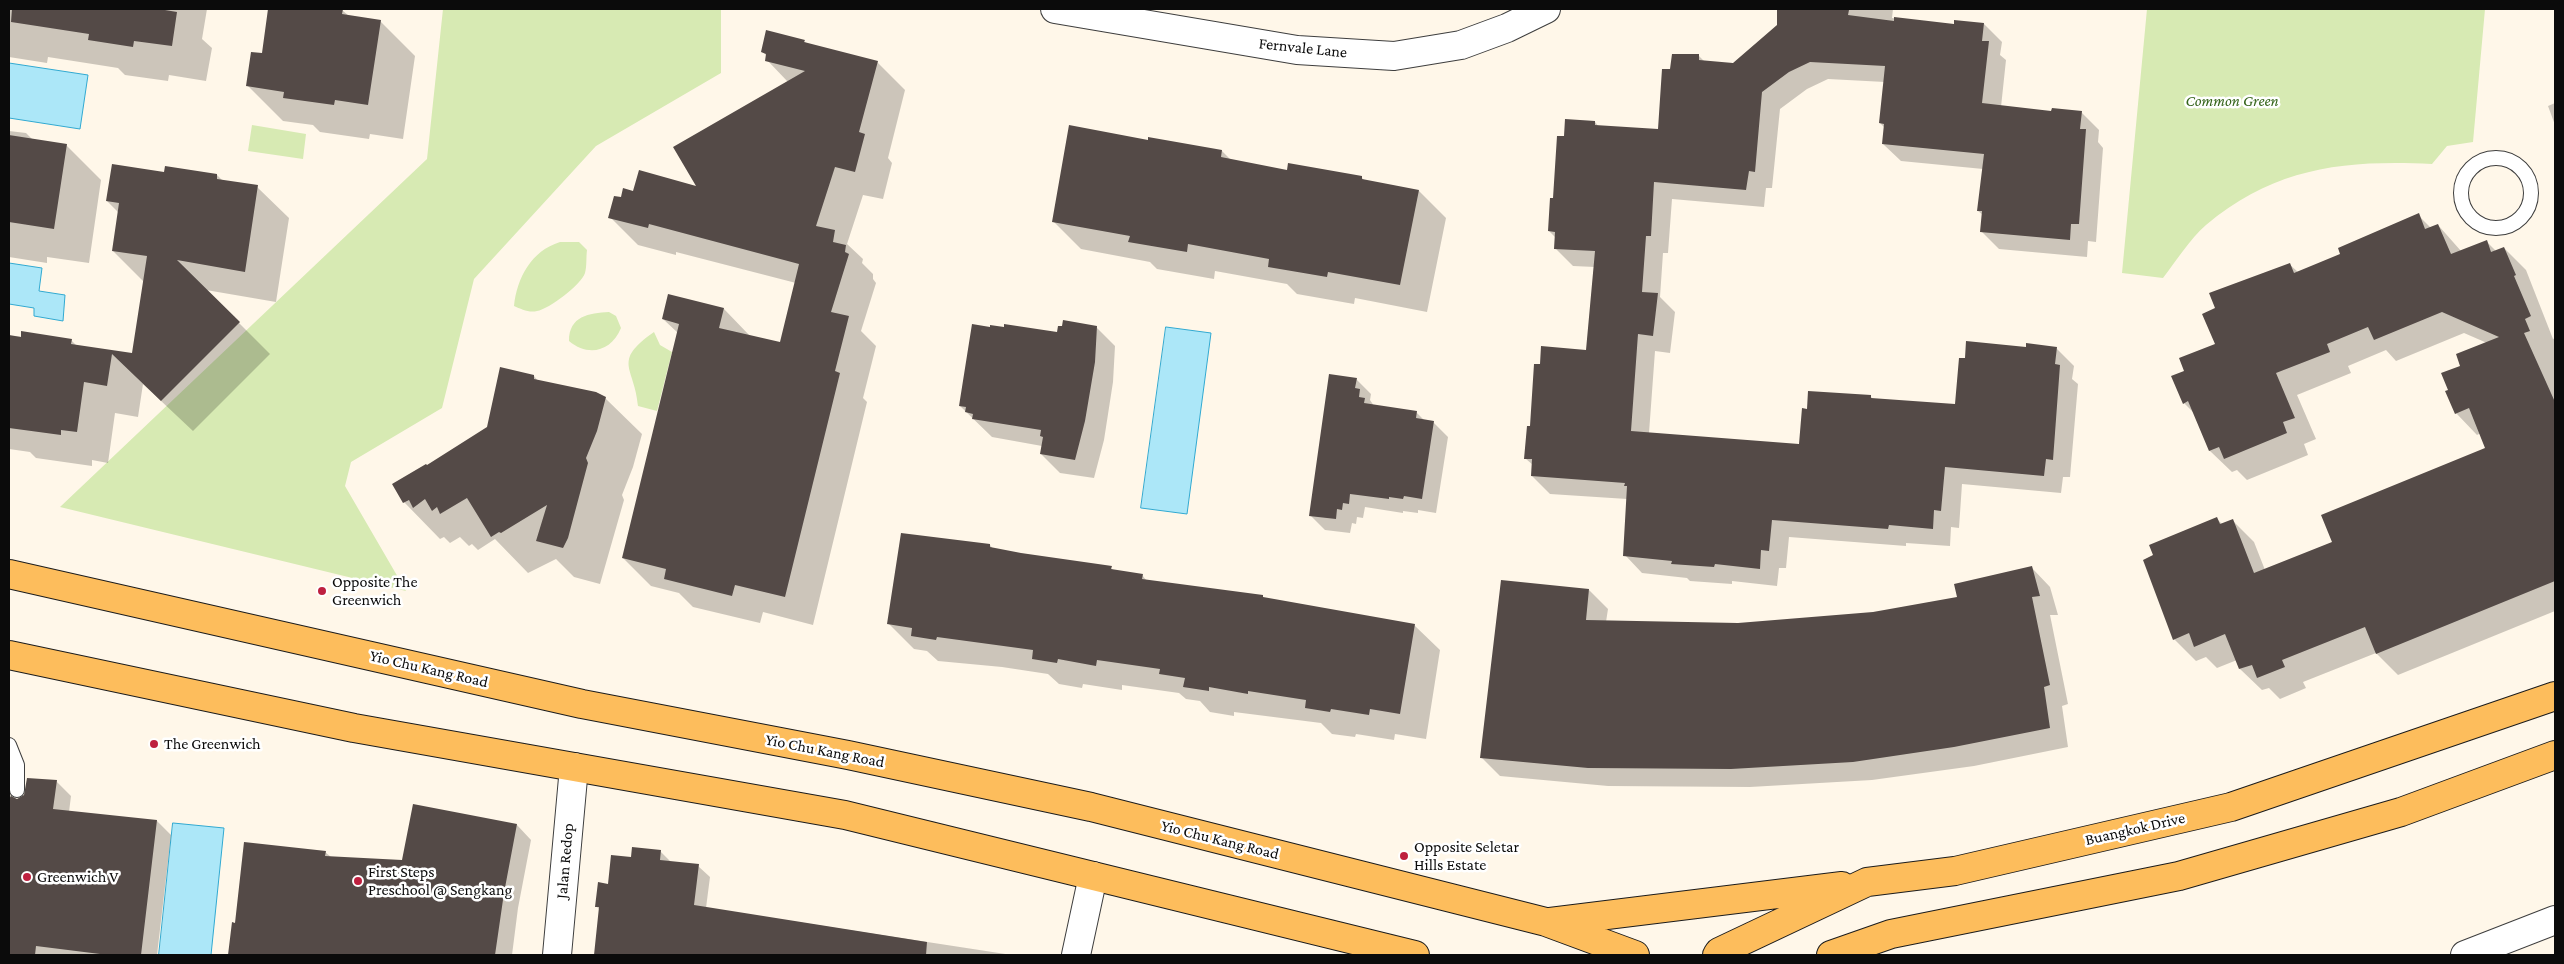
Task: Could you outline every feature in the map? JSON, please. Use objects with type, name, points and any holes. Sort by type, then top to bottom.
[{"type":"main road","name":"Yio Chu Kang Road","points":[[9,574],[582,704],[848,755],[1091,807],[1546,922],[1635,955]]},
{"type":"main road","points":[[9,655],[354,728],[845,815],[1415,955]]},
{"type":"main road","name":"Buangkok Drive","points":[[1717,955],[1719,952],[1867,882],[1955,871],[2231,807],[2555,696]]},
{"type":"main road","points":[[1831,955],[1891,934],[2179,876],[2401,812],[2555,755]]},
{"type":"main road","points":[[1546,922],[1867,882]]},
{"type":"street","name":"Fernvale Lane","points":[[1055,9],[1297,50],[1394,56],[1461,45],[1507,28],[1546,9]]},
{"type":"street","name":"Jalan Redop","points":[[557,955],[574,767]]},
{"type":"street","points":[[1076,955],[1093,876]]},
{"type":"street","points":[[2465,955],[2555,920]]},
{"type":"lane","points":[[2501,158],[2520,166],[2531,182],[2531,202],[2520,220],[2502,228],[2482,226],[2467,212],[2460,194],[2466,174],[2481,161],[2501,158]]},
{"type":"lane","points":[[9,745],[17,765],[17,790]]},
{"type":"green space","points":[[443,9],[721,9],[721,73],[596,146],[474,279],[442,408],[351,462],[345,486],[406,591],[60,507],[427,159]]},
{"type":"green space","name":"Common Green","points":[[2147,9],[2485,9],[2473,142],[2447,146],[2432,164],[2400,163],[2340,166],[2312,171],[2285,179],[2258,190],[2206,225],[2189,243],[2163,278],[2122,273]]},
{"type":"green space","points":[[252,125],[306,134],[303,159],[248,151]]},
{"type":"green space","points":[[560,242],[579,242],[587,250],[586,270],[582,278],[564,296],[542,309],[531,311],[514,306],[518,285],[527,267],[541,252]]},
{"type":"green space","points":[[609,312],[616,316],[621,328],[617,336],[605,347],[598,350],[584,349],[569,341],[572,326],[576,321],[594,313]]},
{"type":"green space","points":[[654,332],[660,345],[672,352],[657,411],[638,406],[629,366],[629,358],[633,351]]},
{"type":"water","points":[[9,63],[88,75],[80,129],[9,118]]},
{"type":"water","points":[[9,263],[42,268],[39,291],[65,295],[63,321],[34,316],[34,308],[9,304]]},
{"type":"water","points":[[1166,327],[1211,333],[1187,514],[1141,508]]},
{"type":"water","points":[[173,823],[224,828],[211,955],[159,955]]},
{"type":"building","points":[[12,9],[159,9],[177,12],[172,46],[134,41],[133,47],[88,40],[89,34],[11,22]]},
{"type":"building","points":[[268,9],[343,9],[342,14],[381,20],[368,105],[335,100],[334,105],[283,98],[284,92],[246,86],[251,52],[262,53]]},
{"type":"building","points":[[1777,10],[1849,10],[1848,15],[1894,21],[1894,17],[1954,24],[1954,20],[1984,23],[1982,41],[1989,41],[1982,103],[2051,111],[2052,108],[2082,111],[2080,129],[2086,129],[2079,224],[2071,224],[2070,240],[1980,232],[1982,211],[1977,211],[1984,154],[1882,144],[1884,124],[1879,123],[1885,66],[1810,62],[1789,72],[1762,92],[1755,172],[1749,171],[1746,190],[1654,182],[1651,236],[1646,236],[1642,292],[1658,293],[1653,336],[1638,334],[1631,431],[1799,444],[1802,408],[1807,409],[1808,391],[1871,395],[1871,398],[1955,404],[1959,358],[1965,358],[1966,341],[2026,347],[2026,343],[2057,347],[2055,364],[2060,365],[2053,460],[2046,459],[2044,476],[1945,467],[1941,511],[1934,510],[1933,529],[1889,525],[1888,529],[1772,520],[1769,551],[1761,550],[1760,569],[1715,564],[1714,567],[1671,564],[1672,561],[1623,556],[1627,486],[1624,486],[1625,483],[1531,476],[1532,459],[1524,459],[1527,426],[1530,426],[1534,364],[1540,364],[1541,346],[1586,350],[1595,251],[1554,249],[1555,232],[1548,231],[1550,198],[1553,198],[1557,136],[1564,136],[1565,119],[1595,121],[1595,125],[1658,129],[1662,69],[1670,69],[1672,54],[1699,54],[1699,60],[1733,63],[1777,25]]},
{"type":"building","points":[[766,30],[878,61],[859,132],[865,134],[855,172],[835,167],[816,226],[835,230],[833,242],[846,245],[845,252],[849,254],[831,312],[849,316],[835,371],[840,373],[785,597],[735,585],[732,596],[664,579],[666,569],[622,558],[679,324],[662,319],[668,294],[724,308],[719,328],[780,342],[799,264],[649,224],[648,228],[608,218],[614,196],[621,197],[623,188],[633,191],[639,170],[696,186],[673,147],[805,71],[765,61],[766,54],[761,52]]},
{"type":"building","points":[[1069,125],[1148,140],[1148,137],[1222,150],[1221,157],[1287,170],[1288,163],[1362,176],[1362,179],[1419,190],[1400,285],[1328,272],[1327,277],[1268,267],[1269,259],[1188,244],[1187,252],[1128,242],[1130,236],[1052,222]]},
{"type":"building","points":[[9,135],[67,144],[54,229],[9,222]]},
{"type":"building","points":[[112,164],[164,172],[165,166],[217,174],[217,179],[258,185],[245,272],[177,260],[240,322],[161,401],[112,354],[107,386],[84,382],[77,432],[61,430],[61,435],[9,428],[9,335],[21,337],[21,331],[72,339],[71,344],[132,353],[147,256],[112,251],[119,203],[106,201]]},
{"type":"building","points":[[2419,213],[2425,229],[2438,224],[2451,254],[2487,240],[2491,252],[2504,247],[2516,275],[2514,276],[2531,316],[2525,319],[2530,331],[2524,333],[2555,402],[2555,581],[2376,654],[2365,627],[2282,660],[2285,667],[2257,678],[2252,665],[2239,669],[2225,634],[2194,647],[2189,633],[2173,640],[2143,560],[2153,555],[2149,545],[2217,517],[2220,524],[2233,519],[2254,573],[2332,542],[2321,515],[2485,448],[2469,408],[2455,414],[2445,391],[2448,390],[2441,373],[2460,366],[2456,354],[2499,337],[2442,312],[2374,340],[2368,327],[2327,344],[2330,352],[2276,373],[2295,418],[2283,422],[2287,433],[2224,459],[2219,447],[2209,451],[2188,401],[2183,404],[2171,376],[2184,371],[2179,358],[2215,344],[2202,314],[2215,308],[2209,293],[2290,263],[2294,273],[2340,254],[2338,248]]},
{"type":"building","points":[[1063,320],[1097,326],[1095,362],[1085,421],[1075,460],[1040,454],[1043,437],[1040,436],[1041,430],[972,419],[973,414],[965,412],[966,407],[959,406],[972,324],[1004,327],[1004,324],[1057,332],[1058,326],[1062,326]]},
{"type":"building","points":[[500,367],[534,375],[534,379],[596,392],[606,397],[597,431],[586,458],[588,463],[568,538],[563,548],[536,541],[547,505],[491,537],[467,498],[440,514],[437,507],[432,511],[425,499],[413,508],[409,500],[403,503],[392,484],[427,465],[487,427]]},
{"type":"building","points":[[1329,374],[1357,378],[1355,388],[1360,389],[1359,397],[1365,398],[1364,403],[1417,411],[1416,418],[1434,421],[1422,499],[1404,496],[1403,499],[1389,497],[1389,499],[1350,494],[1349,504],[1343,503],[1342,510],[1337,509],[1336,519],[1309,516]]},
{"type":"building","points":[[901,533],[990,544],[990,547],[1021,553],[1112,566],[1111,569],[1143,574],[1142,579],[1263,595],[1263,597],[1415,624],[1400,714],[1370,709],[1369,715],[1331,709],[1330,712],[1305,708],[1306,700],[1248,691],[1248,694],[1209,687],[1209,691],[1183,687],[1185,678],[1159,674],[1160,669],[1097,660],[1096,666],[1058,659],[1057,663],[1032,659],[1033,650],[937,637],[936,640],[911,636],[912,628],[887,624]]},
{"type":"building","points":[[2032,566],[2040,596],[2032,597],[2050,685],[2044,687],[2050,728],[1954,747],[1853,762],[1731,769],[1588,768],[1480,758],[1501,580],[1589,589],[1586,620],[1738,623],[1873,612],[1957,597],[1954,584]]},
{"type":"building","points":[[27,778],[57,780],[53,809],[157,820],[141,955],[108,955],[36,946],[35,955],[9,955],[9,799],[11,796],[17,799],[24,795]]},
{"type":"building","points":[[413,804],[517,824],[495,955],[228,955],[232,922],[235,923],[244,842],[326,851],[325,856],[402,860]]},
{"type":"building","points":[[632,847],[661,850],[660,860],[699,864],[694,905],[927,942],[926,955],[594,955],[599,907],[595,907],[598,882],[608,884],[611,855],[631,857]]},
{"type":"place","name":"Opposite The Greenwich","points":[[322,591]]},
{"type":"place","name":"The Greenwich","points":[[154,744]]},
{"type":"place","name":"Opposite Seletar Hills Estate","points":[[1404,856]]},
{"type":"place","name":"Greenwich V","points":[[27,877]]},
{"type":"place","name":"First Steps Preschool @ Sengkang","points":[[358,881]]}]
